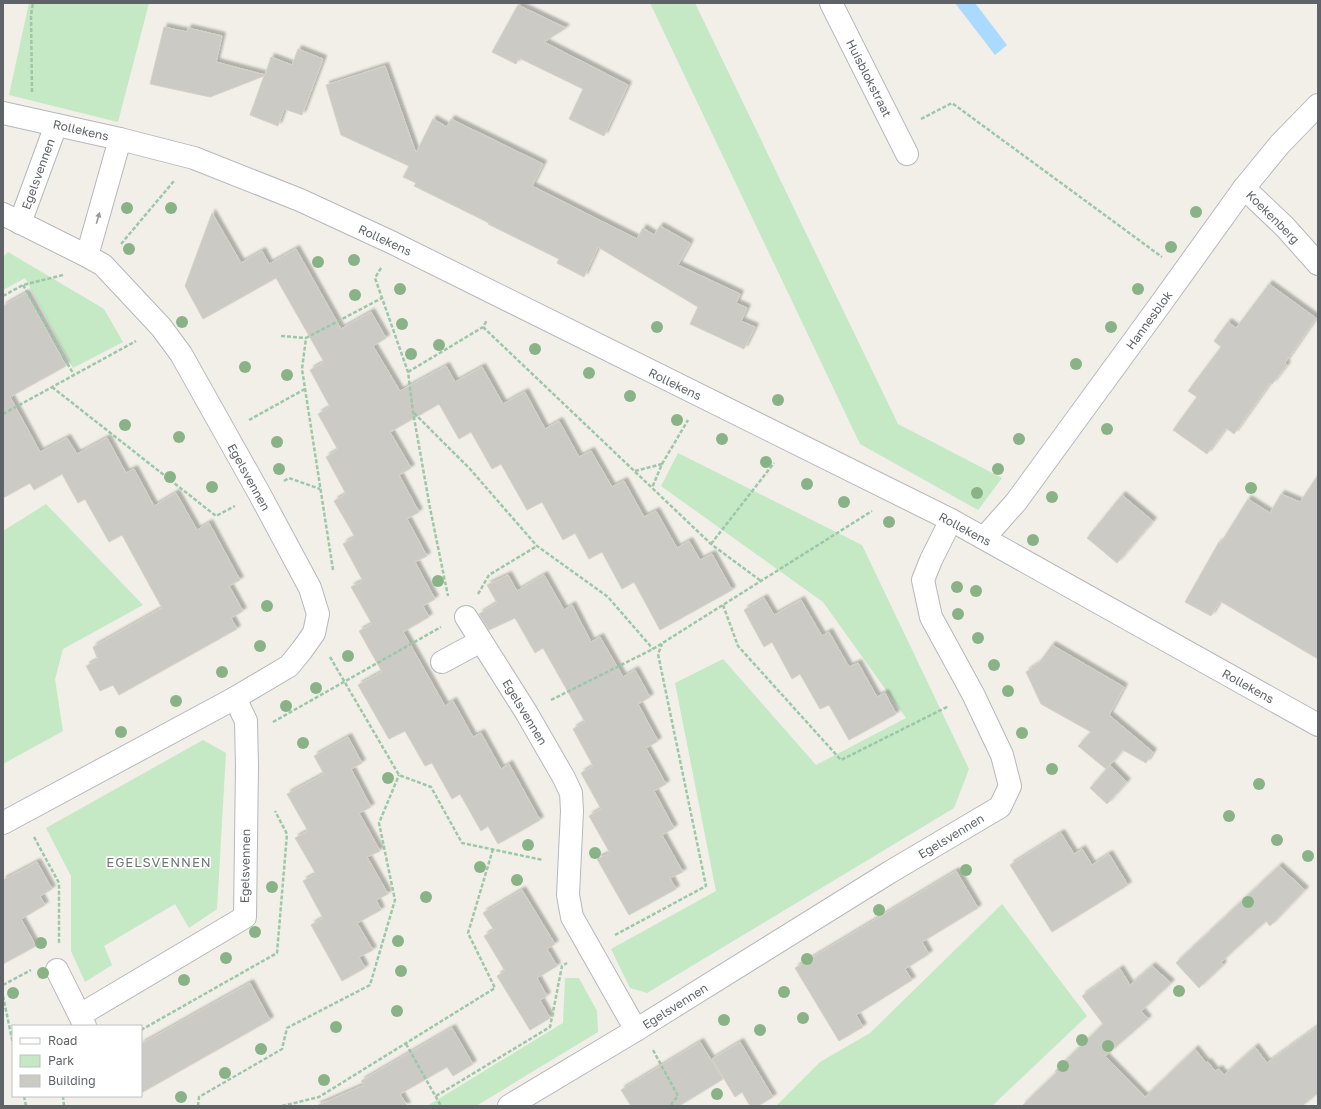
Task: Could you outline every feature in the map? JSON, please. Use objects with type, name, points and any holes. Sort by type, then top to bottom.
[{"type":"street","name":"Huisblokstraat","points":[[830,3],[907,154]]},
{"type":"street","name":"Hannesblok","points":[[984,538],[1016,502],[1244,188],[1280,144],[1318,105]]},
{"type":"street","name":"Rollekens","points":[[3,112],[194,158],[300,200],[393,243],[951,520],[1318,725]]},
{"type":"street","name":"Egelsvennen","points":[[12,818],[235,698],[289,666],[314,633],[318,614],[310,588],[259,493],[181,354],[161,327],[95,261],[11,219],[56,125]]},
{"type":"street","points":[[95,261],[120,139]]},
{"type":"street","name":"Koekenberg","points":[[1244,188],[1286,227],[1318,264]]},
{"type":"street","name":"Egelsvennen","points":[[509,1106],[638,1029],[890,872],[1000,807],[1010,786],[1002,755],[973,694],[931,617],[923,580],[931,560],[951,520]]},
{"type":"street","name":"Egelsvennen","points":[[466,617],[526,712],[571,793],[572,811],[568,895],[572,918],[589,949],[638,1029]]},
{"type":"street","points":[[442,662],[481,641]]},
{"type":"street","name":"Egelsvennen","points":[[57,970],[82,1021],[245,917],[247,766],[246,721],[235,698]]},
{"type":"path","points":[[32,119],[31,15],[33,3]]},
{"type":"path","points":[[896,132],[952,104],[1183,273]]},
{"type":"path","points":[[3,296],[23,285],[95,261],[194,158]]},
{"type":"path","points":[[393,243],[375,278],[408,372],[413,412],[430,508],[450,603],[466,617]]},
{"type":"path","points":[[23,285],[74,375]]},
{"type":"path","points":[[408,372],[483,327],[497,295]]},
{"type":"path","points":[[281,336],[306,338],[382,298]]},
{"type":"path","points":[[3,414],[161,327]]},
{"type":"path","points":[[483,327],[711,544],[761,581]]},
{"type":"path","points":[[306,338],[302,369],[334,572]]},
{"type":"path","points":[[52,387],[216,516],[289,478],[321,489]]},
{"type":"path","points":[[225,434],[305,389]]},
{"type":"path","points":[[652,488],[662,464],[701,396]]},
{"type":"path","points":[[413,412],[470,469],[537,546],[608,597],[653,649]]},
{"type":"path","points":[[711,544],[791,441]]},
{"type":"path","points":[[634,472],[662,464]]},
{"type":"path","points":[[526,712],[662,644],[897,494]]},
{"type":"path","points":[[246,738],[437,628],[466,617],[489,575],[537,546]]},
{"type":"path","points":[[723,605],[738,646],[842,760],[973,694]]},
{"type":"path","points":[[314,633],[345,681],[399,775],[431,786],[462,843],[570,866]]},
{"type":"path","points":[[436,1096],[550,1027],[562,966],[589,949],[706,886],[658,654],[662,644]]},
{"type":"path","points":[[198,1106],[199,1097],[282,1049],[287,1028],[370,985],[395,900],[379,822],[399,775]]},
{"type":"path","points":[[12,818],[59,882],[59,945]]},
{"type":"path","points":[[282,1106],[319,1097],[495,988],[468,933],[493,849]]},
{"type":"path","points":[[3,996],[12,1039]]},
{"type":"path","points":[[638,1029],[678,1096],[671,1106]]},
{"type":"path","points":[[406,1044],[441,1106]]},
{"type":"green space","points":[[29,3],[149,3],[118,122],[9,95]]},
{"type":"green space","points":[[650,3],[695,3],[898,424],[1002,478],[978,510],[860,444]]},
{"type":"green space","points":[[8,252],[104,309],[123,342],[73,368],[25,278],[3,290],[3,257]]},
{"type":"green space","points":[[678,453],[862,545],[969,769],[954,808],[647,993],[630,988],[611,949],[716,891],[675,683],[723,659],[816,765],[906,718],[823,602],[661,486]]},
{"type":"green space","points":[[46,504],[143,605],[63,649],[55,679],[63,731],[3,764],[3,531]]},
{"type":"green space","points":[[203,740],[226,753],[217,909],[189,928],[175,904],[104,946],[112,965],[85,982],[71,951],[71,876],[46,828]]},
{"type":"green space","points":[[1002,904],[1087,1016],[992,1106],[776,1106],[820,1062],[870,1033]]},
{"type":"green space","points":[[565,978],[579,978],[597,1011],[598,1032],[476,1106],[427,1106],[563,1023]]},
{"type":"water","points":[[955,3],[975,3],[1007,45],[995,55]]},
{"type":"building","points":[[518,5],[566,28],[544,42],[628,85],[604,136],[569,119],[583,89],[519,58],[516,64],[492,52]]},
{"type":"building","points":[[164,27],[187,32],[188,28],[222,36],[216,62],[265,75],[271,57],[292,65],[298,49],[323,59],[302,115],[284,109],[278,126],[250,115],[264,76],[210,97],[150,84]]},
{"type":"building","points":[[385,66],[416,153],[433,119],[447,127],[451,119],[543,164],[532,186],[637,239],[643,228],[654,235],[660,226],[690,243],[678,265],[740,294],[736,303],[747,308],[741,321],[755,327],[744,349],[690,324],[698,307],[598,247],[584,277],[557,263],[559,259],[414,186],[416,183],[403,177],[409,166],[341,135],[326,85]]},
{"type":"building","points":[[212,213],[241,263],[262,251],[269,264],[296,249],[341,329],[371,312],[386,338],[373,346],[400,391],[446,366],[455,382],[482,367],[503,404],[525,392],[545,429],[559,421],[579,457],[591,451],[612,487],[624,481],[644,517],[656,511],[677,548],[689,541],[700,560],[712,554],[732,590],[660,630],[634,582],[622,589],[602,552],[589,559],[575,533],[563,540],[542,502],[527,510],[501,464],[492,469],[471,432],[459,439],[439,404],[390,432],[411,468],[399,475],[419,512],[407,519],[427,556],[415,562],[435,599],[423,606],[429,617],[403,632],[445,706],[453,701],[473,737],[481,733],[501,769],[509,764],[540,820],[498,844],[488,826],[481,831],[460,794],[452,799],[432,763],[425,766],[405,731],[389,739],[358,685],[382,672],[359,631],[372,624],[351,587],[363,581],[343,544],[355,537],[334,501],[346,494],[326,457],[338,450],[318,414],[330,407],[310,370],[324,362],[276,278],[203,319],[185,286]]},
{"type":"building","points":[[1269,284],[1316,318],[1285,363],[1287,365],[1272,384],[1270,383],[1234,434],[1226,428],[1207,454],[1173,430],[1197,397],[1188,391],[1221,347],[1214,341],[1228,322],[1236,328]]},
{"type":"building","points":[[26,293],[66,366],[10,397],[40,452],[67,438],[77,454],[107,438],[126,473],[134,469],[154,506],[176,493],[197,530],[209,523],[240,580],[229,586],[243,611],[231,618],[237,629],[119,695],[113,685],[100,691],[86,666],[98,660],[93,647],[162,608],[122,535],[109,542],[85,499],[78,503],[62,474],[34,490],[30,483],[3,498],[3,306]]},
{"type":"building","points":[[1318,475],[1318,659],[1220,601],[1211,616],[1185,602],[1219,542],[1220,544],[1248,499],[1270,513],[1281,494],[1300,502]]},
{"type":"building","points":[[1122,495],[1153,521],[1117,563],[1087,538]]},
{"type":"building","points":[[508,575],[517,591],[544,575],[564,610],[572,605],[591,642],[600,637],[623,677],[635,670],[650,697],[638,704],[658,741],[646,748],[666,784],[654,791],[674,828],[662,835],[683,872],[670,878],[676,889],[629,915],[597,859],[610,853],[589,816],[601,809],[581,773],[593,766],[573,729],[585,722],[543,648],[535,653],[515,618],[489,630],[479,614],[497,603],[487,585]]},
{"type":"building","points":[[764,598],[774,615],[801,600],[822,636],[829,632],[849,667],[858,663],[877,697],[885,693],[896,714],[849,740],[829,705],[820,709],[800,674],[792,679],[772,642],[764,647],[744,610]]},
{"type":"building","points":[[1052,645],[1124,687],[1109,715],[1153,752],[1146,763],[1123,750],[1106,769],[1078,746],[1091,732],[1041,704],[1026,672],[1039,663]]},
{"type":"building","points":[[348,737],[362,763],[351,769],[371,807],[359,813],[380,851],[367,857],[388,894],[376,900],[381,910],[357,923],[373,950],[359,957],[365,968],[342,981],[311,925],[323,918],[303,881],[316,874],[295,838],[308,831],[287,794],[324,774],[314,756]]},
{"type":"building","points":[[1110,765],[1127,782],[1107,804],[1090,788]]},
{"type":"building","points":[[1061,833],[1074,854],[1082,849],[1092,865],[1109,854],[1128,885],[1052,932],[1010,865]]},
{"type":"building","points":[[37,862],[52,889],[40,896],[45,905],[21,919],[36,946],[3,964],[3,880]]},
{"type":"building","points":[[1279,866],[1305,890],[1270,926],[1266,921],[1221,962],[1223,965],[1199,988],[1176,963]]},
{"type":"building","points":[[956,871],[978,908],[922,942],[929,954],[905,969],[912,980],[856,1015],[863,1027],[839,1041],[795,968]]},
{"type":"building","points":[[522,890],[555,944],[547,949],[557,966],[537,978],[547,996],[540,1000],[550,1018],[530,1030],[497,976],[505,971],[484,936],[494,930],[483,913]]},
{"type":"building","points":[[1152,966],[1171,983],[1141,1011],[1148,1019],[1105,1056],[1145,1097],[1195,1049],[1206,1063],[1208,1062],[1215,1071],[1219,1069],[1224,1075],[1255,1047],[1267,1063],[1318,1026],[1318,1093],[1302,1106],[1022,1106],[1103,1024],[1082,996],[1120,969],[1130,985]]},
{"type":"building","points":[[250,983],[270,1020],[142,1092],[142,1043]]},
{"type":"building","points":[[452,1028],[473,1064],[453,1076],[447,1067],[400,1094],[407,1106],[316,1106],[364,1085],[361,1081]]},
{"type":"building","points":[[700,1042],[723,1079],[679,1106],[631,1106],[621,1090]]},
{"type":"building","points":[[740,1042],[773,1097],[758,1106],[750,1106],[742,1092],[735,1097],[712,1059]]},
{"type":"district","name":"EGELSVENNEN","points":[[159,862]]}]
